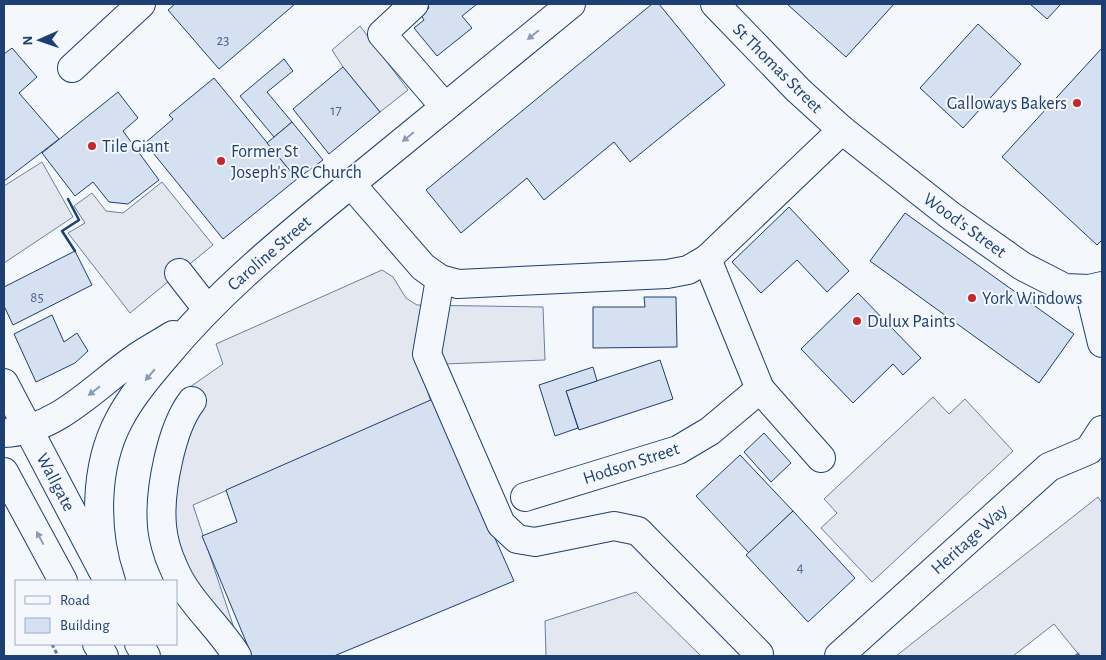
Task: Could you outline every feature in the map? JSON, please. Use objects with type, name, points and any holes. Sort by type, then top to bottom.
[{"type":"main road","points":[[72,68],[141,4]]},
{"type":"main road","points":[[414,4],[382,34],[445,107]]},
{"type":"main road","name":"Caroline Street","points":[[110,580],[102,544],[100,516],[102,476],[111,439],[118,421],[138,389],[199,317],[248,269],[571,4]]},
{"type":"main road","name":"St Thomas Street","points":[[715,4],[798,90],[842,130]]},
{"type":"main road","points":[[350,184],[423,267],[440,279],[458,284],[667,274],[688,270],[707,259],[842,130]]},
{"type":"main road","name":"Wood's Street","points":[[842,130],[951,216],[1022,266],[1065,288],[1096,288]]},
{"type":"main road","points":[[707,259],[760,389],[821,458]]},
{"type":"main road","points":[[16,432],[78,403],[137,357],[199,317],[179,273]]},
{"type":"main road","points":[[440,279],[427,354],[501,524],[517,539],[535,542],[614,526],[638,531],[759,654]]},
{"type":"main road","points":[[1096,288],[1102,343]]},
{"type":"main road","name":"Wallgate","points":[[4,383],[16,432],[109,580]]},
{"type":"main road","name":"Hodson Street","points":[[525,497],[678,450],[710,431],[760,389]]},
{"type":"main road","points":[[192,402],[182,414],[166,463],[162,526],[173,567],[195,604],[237,656]]},
{"type":"main road","name":"Heritage Way","points":[[839,656],[1049,467],[1089,450],[1102,433]]},
{"type":"main road","points":[[4,472],[63,580]]},
{"type":"main road","points":[[98,645],[104,656]]},
{"type":"path","points":[[1076,656],[1081,652]]},
{"type":"shaded area","points":[[360,26],[408,90],[380,112],[343,67],[332,50]]},
{"type":"shaded area","points":[[42,162],[73,217],[4,263],[4,186]]},
{"type":"shaded area","points":[[162,182],[213,245],[130,313],[68,233],[85,223],[74,206],[92,193],[106,211],[123,213]]},
{"type":"shaded area","points":[[382,270],[393,277],[406,298],[417,305],[543,307],[545,360],[445,364],[424,380],[431,402],[193,505],[237,637],[195,581],[177,546],[174,507],[176,473],[196,413],[190,387],[223,364],[216,344]]},
{"type":"shaded area","points":[[933,397],[949,414],[965,399],[1013,451],[872,582],[821,528],[837,513],[824,499]]},
{"type":"shaded area","points":[[1098,497],[1102,503],[1102,656],[1080,656],[1054,624],[1013,656],[896,656]]},
{"type":"shaded area","points":[[636,592],[701,656],[546,656],[545,621]]},
{"type":"building","points":[[175,4],[295,4],[219,69],[168,10]]},
{"type":"building","points":[[427,4],[477,4],[462,16],[472,28],[437,56],[414,28],[424,20],[421,15],[429,8]]},
{"type":"building","points":[[652,4],[659,4],[725,85],[630,162],[614,142],[544,200],[527,178],[461,233],[426,190]]},
{"type":"building","points":[[787,4],[894,4],[846,57]]},
{"type":"building","points":[[1030,4],[1061,4],[1047,19]]},
{"type":"building","points":[[978,24],[1021,64],[963,128],[920,88]]},
{"type":"building","points":[[12,48],[37,77],[19,93],[59,139],[4,181],[4,54]]},
{"type":"building","name":"Galloways Bakers","points":[[1102,48],[1102,240],[1097,245],[1002,157]]},
{"type":"building","points":[[284,59],[293,71],[267,92],[292,122],[274,137],[240,96]]},
{"type":"building","points":[[343,67],[380,112],[329,154],[293,109]]},
{"type":"building","name":"Former St Joseph's RC Church","points":[[214,78],[297,179],[223,239],[145,143],[173,119],[169,115]]},
{"type":"building","name":"Tile Giant","points":[[118,92],[138,118],[123,131],[159,180],[128,204],[109,202],[93,182],[75,196],[42,153]]},
{"type":"building","points":[[292,122],[323,160],[297,179],[267,143]]},
{"type":"building","points":[[789,207],[849,271],[827,292],[797,260],[761,293],[732,262]]},
{"type":"building","name":"York Windows","points":[[905,213],[1074,334],[1039,383],[870,261]]},
{"type":"building","points":[[75,251],[92,285],[13,325],[4,306],[4,287]]},
{"type":"building","name":"Dulux Paints","points":[[858,293],[921,358],[903,375],[893,364],[853,403],[801,349]]},
{"type":"building","points":[[644,297],[676,297],[677,347],[593,348],[593,307],[645,307]]},
{"type":"building","points":[[52,315],[64,342],[77,333],[88,351],[75,363],[36,382],[14,334]]},
{"type":"building","points":[[660,360],[673,399],[579,430],[566,391]]},
{"type":"building","points":[[593,367],[597,381],[566,391],[578,428],[555,436],[539,385]]},
{"type":"building","points":[[433,399],[514,581],[334,656],[252,656],[202,536],[237,522],[226,490]]},
{"type":"building","points":[[764,433],[791,463],[771,482],[744,452]]},
{"type":"building","points":[[740,455],[793,511],[749,553],[696,496]]},
{"type":"building","points":[[793,511],[855,578],[808,622],[746,555]]},
{"type":"wall","points":[[68,199],[79,220],[62,231],[75,251]]},
{"type":"place","name":"Galloways Bakers","points":[[1077,103]]},
{"type":"place","name":"Tile Giant","points":[[92,146]]},
{"type":"place","name":"Former St Joseph's RC Church","points":[[221,161]]},
{"type":"place","name":"York Windows","points":[[972,298]]},
{"type":"place","name":"Dulux Paints","points":[[857,321]]}]
